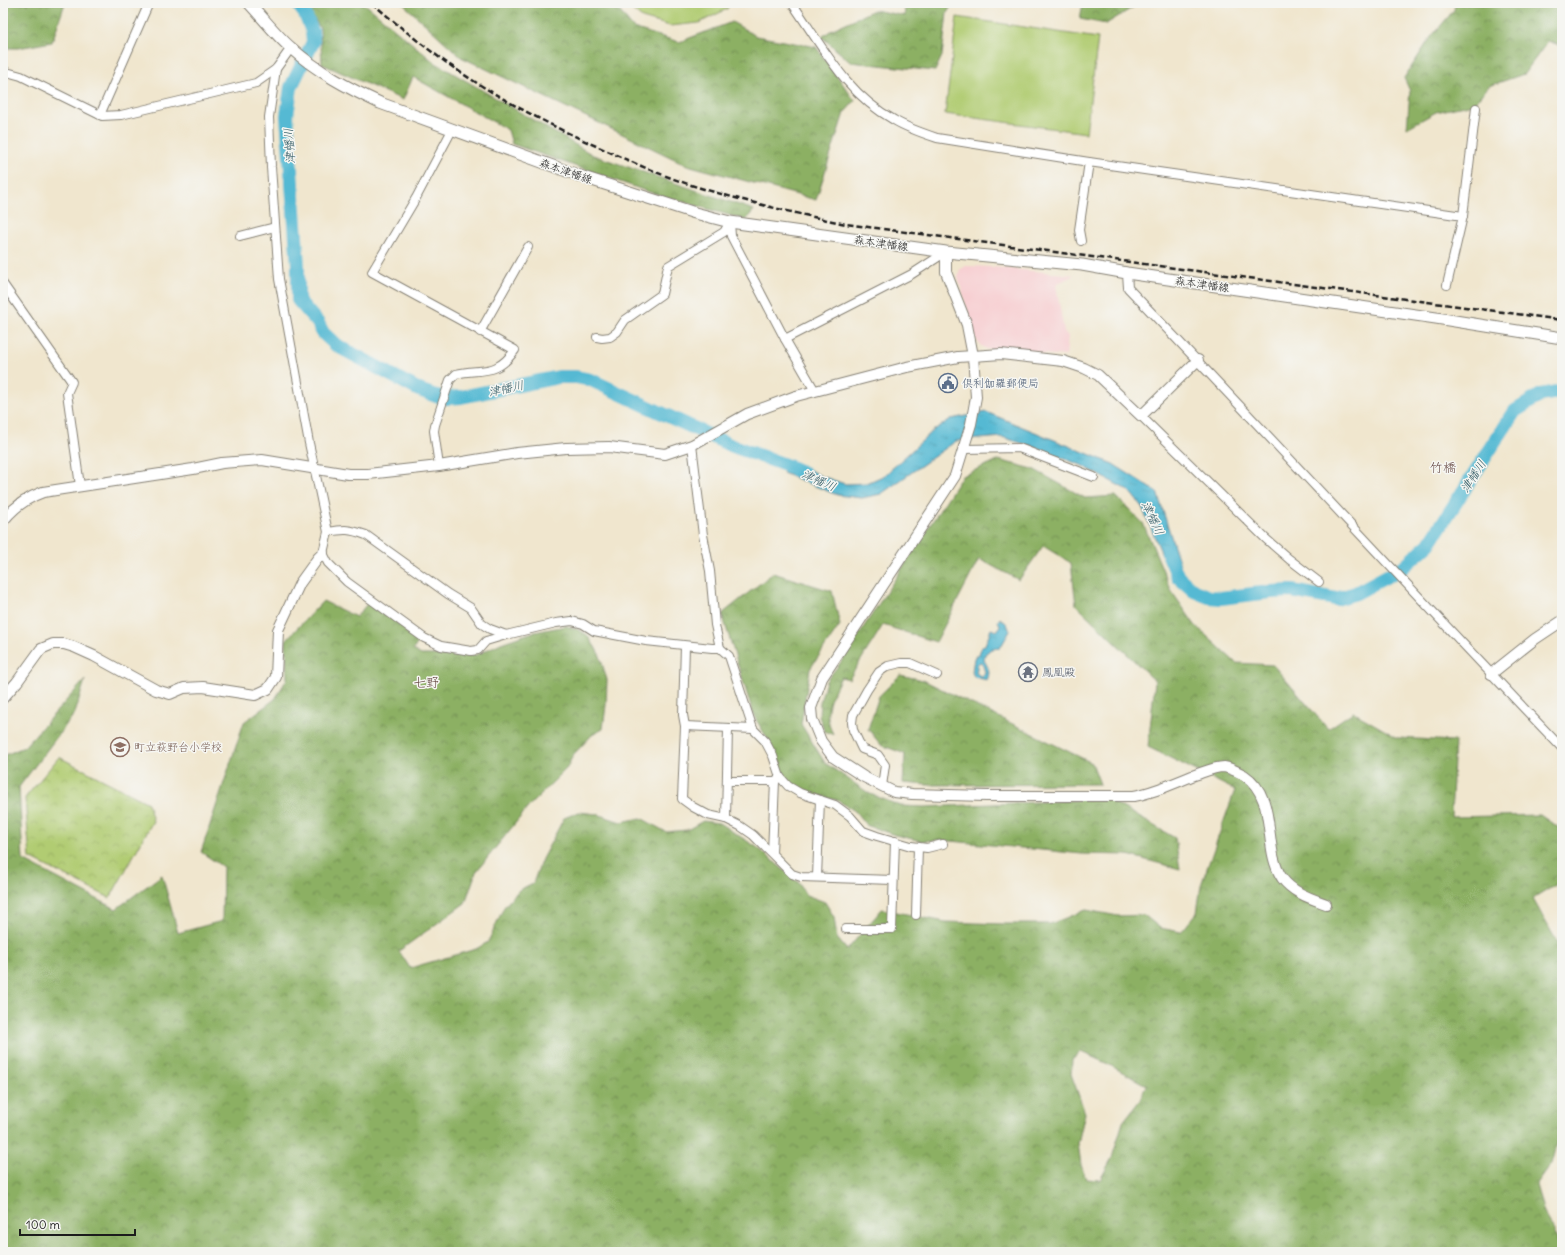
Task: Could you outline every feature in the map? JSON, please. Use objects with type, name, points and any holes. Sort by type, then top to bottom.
[{"type":"main road","name":"森本津幡線","points":[[250,3],[291,48],[318,70],[348,88],[380,103],[583,177],[730,222],[946,252],[1082,265],[1562,338]]},
{"type":"street","points":[[100,115],[149,3]]},
{"type":"street","points":[[792,3],[840,74],[857,94],[878,111],[894,121],[937,138],[1089,162],[1462,216]]},
{"type":"street","points":[[3,71],[21,76],[100,115],[121,115],[256,83],[276,69],[291,48]]},
{"type":"street","points":[[276,69],[269,117],[280,286],[314,468],[328,532],[324,553],[328,563],[347,582],[424,638],[441,646],[471,651],[478,650],[486,641],[556,623],[572,621],[583,624],[594,631],[646,641],[685,646],[720,648]]},
{"type":"street","points":[[1447,285],[1462,216],[1476,108]]},
{"type":"street","points":[[439,466],[434,432],[437,416],[450,380],[456,374],[485,371],[498,367],[508,360],[515,350],[372,272],[416,198],[452,130]]},
{"type":"street","points":[[1081,241],[1079,230],[1089,162]]},
{"type":"street","points":[[597,337],[610,337],[617,332],[625,320],[662,294],[668,266],[724,232],[730,222]]},
{"type":"street","points":[[730,222],[731,236],[785,339],[815,391]]},
{"type":"street","points":[[240,236],[275,227]]},
{"type":"street","points":[[480,332],[528,247]]},
{"type":"street","points":[[785,339],[912,274],[946,252]]},
{"type":"street","points":[[946,252],[946,272],[967,325],[973,356],[976,398],[971,424],[955,476],[822,678],[812,708],[812,719],[821,741],[833,757],[882,786],[894,792],[912,794],[1116,797],[1148,793],[1210,770],[1224,767],[1238,771],[1249,778],[1258,788],[1264,802],[1276,867],[1283,878],[1292,889],[1307,897],[1326,904]]},
{"type":"street","points":[[1128,273],[1128,288],[1198,360],[1402,580],[1562,748]]},
{"type":"street","points":[[3,284],[72,382],[67,393],[80,486]]},
{"type":"street","points":[[3,521],[15,508],[29,497],[43,492],[193,469],[222,463],[262,460],[348,474],[368,474],[439,466],[517,453],[566,448],[609,447],[665,454],[692,445],[747,414],[796,396],[907,367],[958,357],[1001,354],[1063,361],[1084,368],[1098,375],[1266,539],[1289,560],[1318,582]]},
{"type":"street","points":[[1141,416],[1198,360]]},
{"type":"street","points":[[692,445],[703,535],[710,571],[715,624],[720,648],[729,656],[753,729],[765,741],[773,756],[778,779],[772,853]]},
{"type":"street","points":[[964,449],[1019,448],[1094,477]]},
{"type":"street","points":[[328,532],[344,529],[366,536],[448,594],[471,608],[482,624],[490,629],[506,635]]},
{"type":"street","points":[[3,698],[17,682],[41,649],[53,644],[64,644],[74,647],[94,656],[156,690],[170,694],[184,688],[203,687],[255,695],[268,689],[276,677],[278,630],[300,583],[318,558],[324,553]]},
{"type":"street","points":[[1491,674],[1535,639],[1562,621]]},
{"type":"street","points":[[685,646],[683,715],[685,726],[682,799],[708,815],[726,819],[740,826],[753,835],[792,874],[817,877],[893,880]]},
{"type":"street","points":[[882,786],[885,765],[878,756],[862,749],[853,730],[853,715],[879,672],[888,666],[901,663],[910,663],[937,675]]},
{"type":"street","points":[[685,726],[753,729]]},
{"type":"street","points":[[726,819],[728,728]]},
{"type":"street","points":[[727,781],[778,779],[800,793],[835,805],[850,816],[863,831],[918,847],[927,848],[943,844]]},
{"type":"street","points":[[817,877],[820,800]]},
{"type":"street","points":[[846,929],[892,929],[895,841]]},
{"type":"street","points":[[916,915],[918,847]]},
{"type":"shaded area","points":[[966,266],[1074,275],[1056,284],[1064,332],[1068,336],[1066,356],[987,349],[980,345],[975,338],[958,277],[960,269]]},
{"type":"green space","points":[[3,3],[65,3],[52,42],[18,48],[3,48]]},
{"type":"green space","points":[[304,3],[364,3],[434,62],[593,155],[754,210],[746,220],[646,191],[512,144],[508,130],[413,77],[403,100],[322,64],[320,28]]},
{"type":"green space","points":[[402,3],[613,3],[633,28],[679,42],[732,22],[756,36],[816,47],[855,101],[844,113],[816,200],[687,165],[461,57]]},
{"type":"green space","points":[[624,3],[730,3],[727,9],[699,23],[670,26],[642,18]]},
{"type":"green space","points":[[904,3],[953,3],[947,13],[942,56],[935,71],[850,62],[822,37],[833,29],[874,10],[905,16]]},
{"type":"green space","points":[[1083,3],[1140,3],[1106,24],[1080,19]]},
{"type":"green space","points":[[1455,3],[1562,3],[1562,46],[1548,41],[1524,74],[1489,86],[1473,104],[1436,112],[1407,128],[1410,91],[1404,78],[1431,37],[1454,10]]},
{"type":"green space","points":[[957,17],[1098,38],[1086,133],[945,114]]},
{"type":"green space","points":[[998,460],[1033,469],[1085,498],[1116,496],[1143,523],[1172,592],[1195,625],[1236,663],[1273,665],[1328,729],[1353,712],[1398,738],[1455,741],[1451,817],[1540,815],[1562,830],[1562,881],[1533,899],[1562,951],[1562,1122],[1551,1164],[1536,1185],[1544,1213],[1558,1238],[1559,1252],[3,1252],[3,756],[24,747],[85,680],[75,713],[19,787],[23,860],[116,909],[162,875],[178,933],[222,921],[223,867],[201,852],[244,722],[275,699],[287,679],[286,640],[323,601],[356,617],[368,603],[420,639],[413,650],[421,655],[476,655],[501,643],[530,633],[566,626],[579,630],[587,635],[600,656],[607,680],[603,729],[592,735],[573,755],[567,768],[530,805],[476,872],[465,903],[399,951],[410,968],[476,949],[488,942],[504,907],[519,890],[533,883],[542,859],[564,818],[579,812],[597,814],[621,822],[641,818],[666,832],[687,830],[703,821],[719,823],[758,848],[798,882],[806,895],[825,902],[834,917],[837,938],[847,950],[882,909],[945,922],[1004,924],[1050,924],[1086,910],[1118,916],[1144,915],[1160,928],[1181,932],[1197,913],[1201,885],[1235,790],[1148,747],[1155,681],[1076,605],[1071,563],[1043,546],[1019,580],[979,559],[936,642],[883,625],[849,679],[841,677],[831,699],[828,711],[828,718],[833,734],[824,731],[819,716],[820,702],[826,681],[841,662],[962,476]],"holes":[[[1081,1052],[1106,1063],[1146,1085],[1140,1100],[1123,1122],[1112,1158],[1100,1180],[1086,1179],[1081,1165],[1078,1143],[1085,1113],[1071,1074],[1072,1060]]]},
{"type":"green space","points":[[773,573],[832,591],[840,625],[810,669],[801,724],[825,763],[870,794],[901,806],[924,807],[1108,799],[1175,838],[1180,869],[1128,855],[1082,854],[941,840],[922,841],[895,835],[866,825],[855,811],[837,800],[820,797],[793,785],[786,779],[771,745],[754,716],[722,614]]},
{"type":"green space","points":[[900,675],[923,680],[1092,763],[1100,784],[928,785],[903,783],[905,754],[881,745],[868,729],[879,696]]},
{"type":"green space","points":[[59,757],[148,803],[153,821],[110,898],[30,858],[25,798]]},
{"type":"water","points":[[986,412],[1113,464],[1157,492],[1181,568],[1169,571],[1142,507],[1129,491],[1081,465],[1031,446],[1002,437],[956,441],[881,494],[862,498],[837,495],[783,473],[790,460],[821,476],[845,484],[867,483],[885,475],[934,430],[951,419]]},
{"type":"water","points":[[1000,618],[1007,624],[1010,631],[1000,648],[991,649],[985,654],[984,660],[989,672],[987,680],[974,677],[972,672],[974,658],[979,654],[982,646],[985,645],[991,629],[996,631],[998,630],[1000,625],[998,621]],"holes":[[[980,662],[982,663],[985,672],[982,677],[976,673],[977,665]]]},
{"type":"waterway","name":"津幡川","points":[[297,3],[305,14],[312,31],[313,42],[291,87],[287,116],[298,265],[298,300],[318,323],[323,333],[336,345],[419,390],[447,398],[461,397],[559,377],[576,377],[591,380],[730,445],[804,473]]},
{"type":"waterway","name":"津幡川","points":[[1168,553],[1178,577],[1194,591],[1209,597],[1221,598],[1292,591],[1336,599],[1356,593],[1402,568],[1429,544],[1515,411],[1541,395],[1562,391]]},
{"type":"railway","points":[[372,3],[448,64],[478,84],[534,116],[632,162],[710,191],[846,224],[1562,320]]},
{"type":"place","name":"倶利伽羅郵便局","points":[[948,383]]},
{"type":"place","name":"鳳凰殿","points":[[1028,672]]},
{"type":"place","name":"町立萩野台小学校","points":[[120,747]]},
{"type":"district","name":"竹橋","points":[[1443,467]]},
{"type":"district","name":"七野","points":[[426,682]]}]
